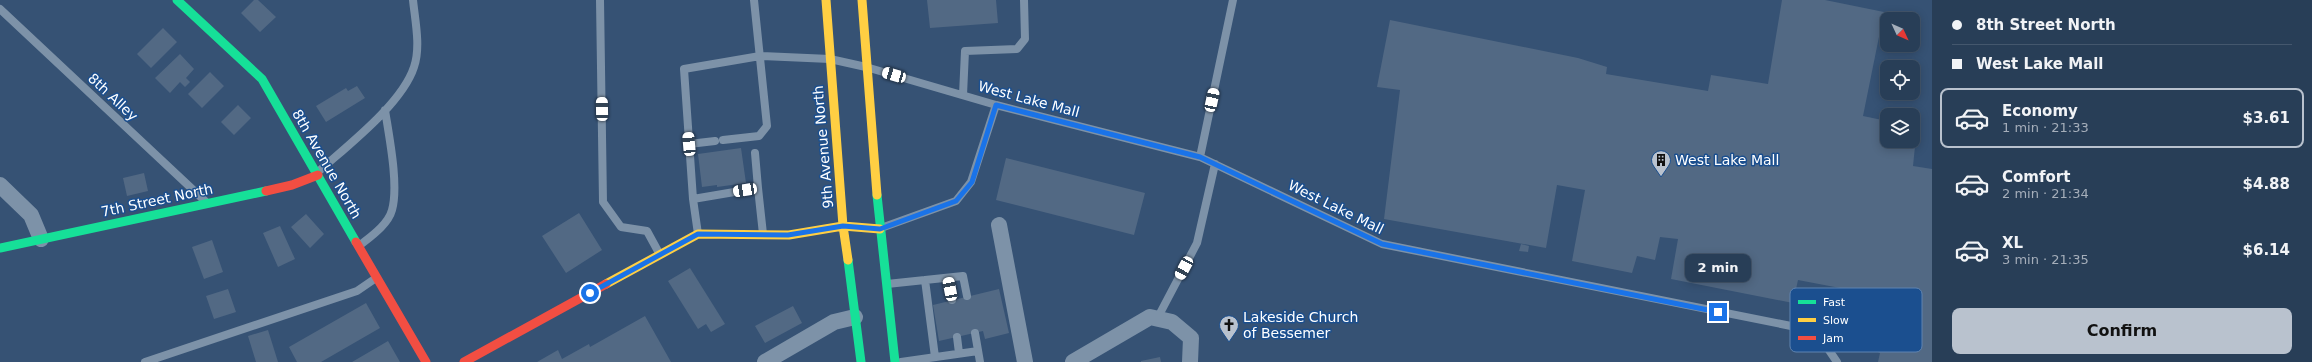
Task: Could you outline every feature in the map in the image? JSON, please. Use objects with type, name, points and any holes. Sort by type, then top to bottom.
[{"type":"street","name":"8th Avenue North","points":[[177,0],[262,79],[426,362]]},
{"type":"street","name":"9th Avenue North","points":[[826,0],[843,226],[861,362]]},
{"type":"street","points":[[862,0],[866,67],[880,229],[895,362]]},
{"type":"street","name":"7th Street North","points":[[0,248],[292,185],[317,174]]},
{"type":"street","points":[[0,185],[31,215],[41,239]]},
{"type":"street","points":[[464,362],[698,234],[788,235],[843,226],[880,229]]},
{"type":"street","points":[[999,226],[1025,362]]},
{"type":"street","points":[[765,362],[834,322],[855,317]]},
{"type":"street","points":[[1073,362],[1150,317],[1172,322],[1191,338],[1190,362]]},
{"type":"lane","points":[[317,174],[385,110],[406,85],[415,66],[416,42],[413,0]]},
{"type":"lane","points":[[600,0],[603,202],[621,227],[647,231],[660,255]]},
{"type":"lane","points":[[698,234],[693,199],[689,144],[759,136],[767,126],[754,0]]},
{"type":"lane","points":[[963,95],[965,50],[1017,49],[1025,39],[1024,0]]},
{"type":"lane","points":[[1200,157],[1233,0]]},
{"type":"lane","name":"8th Alley","points":[[0,9],[207,203]]},
{"type":"lane","name":"West Lake Mall","points":[[689,144],[684,69],[760,56],[830,59],[866,67],[996,105],[1200,157],[1382,244],[1790,326]]},
{"type":"lane","points":[[880,229],[956,201],[972,182],[996,105]]},
{"type":"lane","points":[[358,246],[377,231],[392,211],[394,174],[385,110]]},
{"type":"lane","points":[[755,153],[763,235]]},
{"type":"lane","points":[[1157,319],[1197,243],[1215,164]]},
{"type":"lane","points":[[693,199],[758,188]]},
{"type":"lane","points":[[887,284],[963,276],[967,296]]},
{"type":"lane","points":[[145,362],[357,291],[376,278]]},
{"type":"lane","points":[[948,278],[952,300]]},
{"type":"lane","points":[[925,280],[935,357]]},
{"type":"lane","points":[[975,333],[980,362]]},
{"type":"lane","points":[[957,337],[959,354]]},
{"type":"lane","points":[[902,362],[978,351]]},
{"type":"lane","name":"West Lake Mall","points":[[1830,352],[1837,362]]},
{"type":"building","points":[[254,0],[258,0],[276,17],[260,32],[241,13]]},
{"type":"building","points":[[927,0],[996,0],[998,23],[930,28]]},
{"type":"building","name":"West Lake Mall","points":[[1782,0],[1825,0],[1884,12],[1880,12],[1880,32],[1863,116],[1880,120],[1880,148],[1915,148],[1913,166],[1932,169],[1932,362],[1878,362],[1880,353],[1878,352],[1922,352],[1922,288],[1840,288],[1798,280],[1796,288],[1790,288],[1790,302],[1671,279],[1678,239],[1660,237],[1655,260],[1637,256],[1632,273],[1572,261],[1585,190],[1557,185],[1546,248],[1384,219],[1400,90],[1377,87],[1390,20],[1578,58],[1607,67],[1606,74],[1708,91],[1711,75],[1768,84]]},
{"type":"building","points":[[163,28],[177,42],[151,68],[137,54]]},
{"type":"building","points":[[180,54],[194,69],[186,78],[190,82],[185,87],[180,82],[170,93],[155,78]]},
{"type":"building","points":[[210,72],[224,86],[202,108],[188,94]]},
{"type":"building","points":[[357,86],[365,98],[326,122],[316,106],[346,88],[348,91]]},
{"type":"building","points":[[238,105],[251,118],[234,135],[221,122]]},
{"type":"building","points":[[741,148],[746,183],[717,187],[717,185],[702,187],[698,154]]},
{"type":"building","points":[[1006,158],[1145,193],[1134,235],[996,200]]},
{"type":"building","points":[[144,173],[148,191],[127,196],[123,178]]},
{"type":"building","points":[[579,213],[602,250],[566,273],[542,236]]},
{"type":"building","points":[[306,214],[324,234],[310,248],[291,227]]},
{"type":"building","points":[[280,226],[295,259],[278,267],[263,233]]},
{"type":"building","points":[[212,240],[223,272],[204,279],[192,247]]},
{"type":"building","points":[[1521,244],[1529,246],[1528,252],[1519,251]]},
{"type":"building","points":[[690,268],[725,324],[711,332],[706,324],[698,329],[668,281]]},
{"type":"building","points":[[228,289],[236,312],[214,319],[206,296]]},
{"type":"building","points":[[999,289],[1009,333],[985,339],[983,331],[939,341],[933,305]]},
{"type":"building","points":[[366,303],[380,328],[321,362],[297,362],[289,347]]},
{"type":"building","points":[[793,306],[802,323],[765,343],[755,326]]},
{"type":"building","points":[[645,316],[671,362],[537,362],[558,350],[562,359],[589,344],[590,347]]},
{"type":"building","points":[[268,330],[278,362],[256,362],[248,336]]},
{"type":"building","points":[[388,341],[400,362],[352,362]]},
{"type":"building","points":[[1160,357],[1161,362],[1141,362],[1141,361]]},
{"type":"traffic: fast","points":[[177,0],[262,79],[356,242]]},
{"type":"traffic: fast","points":[[0,248],[266,191]]},
{"type":"traffic: fast","points":[[877,195],[895,362]]},
{"type":"traffic: fast","points":[[848,260],[861,362]]},
{"type":"traffic: slow","points":[[826,0],[843,226],[848,260]]},
{"type":"traffic: slow","points":[[862,0],[877,195]]},
{"type":"traffic: slow","points":[[606,284],[698,234],[789,235],[843,226],[880,229]]},
{"type":"traffic: jam","points":[[266,191],[292,185],[318,175]]},
{"type":"traffic: jam","points":[[356,242],[426,362]]},
{"type":"traffic: jam","points":[[464,362],[606,284]]},
{"type":"place","name":"West Lake Mall","points":[[1661,177]]},
{"type":"place","name":"Lakeside Church of Bessemer","points":[[1229,342]]},
{"type":"route","points":[[590,293],[698,234],[788,235],[843,226],[880,229],[956,201],[972,182],[996,105],[1200,157],[1382,244],[1718,312]]}]
